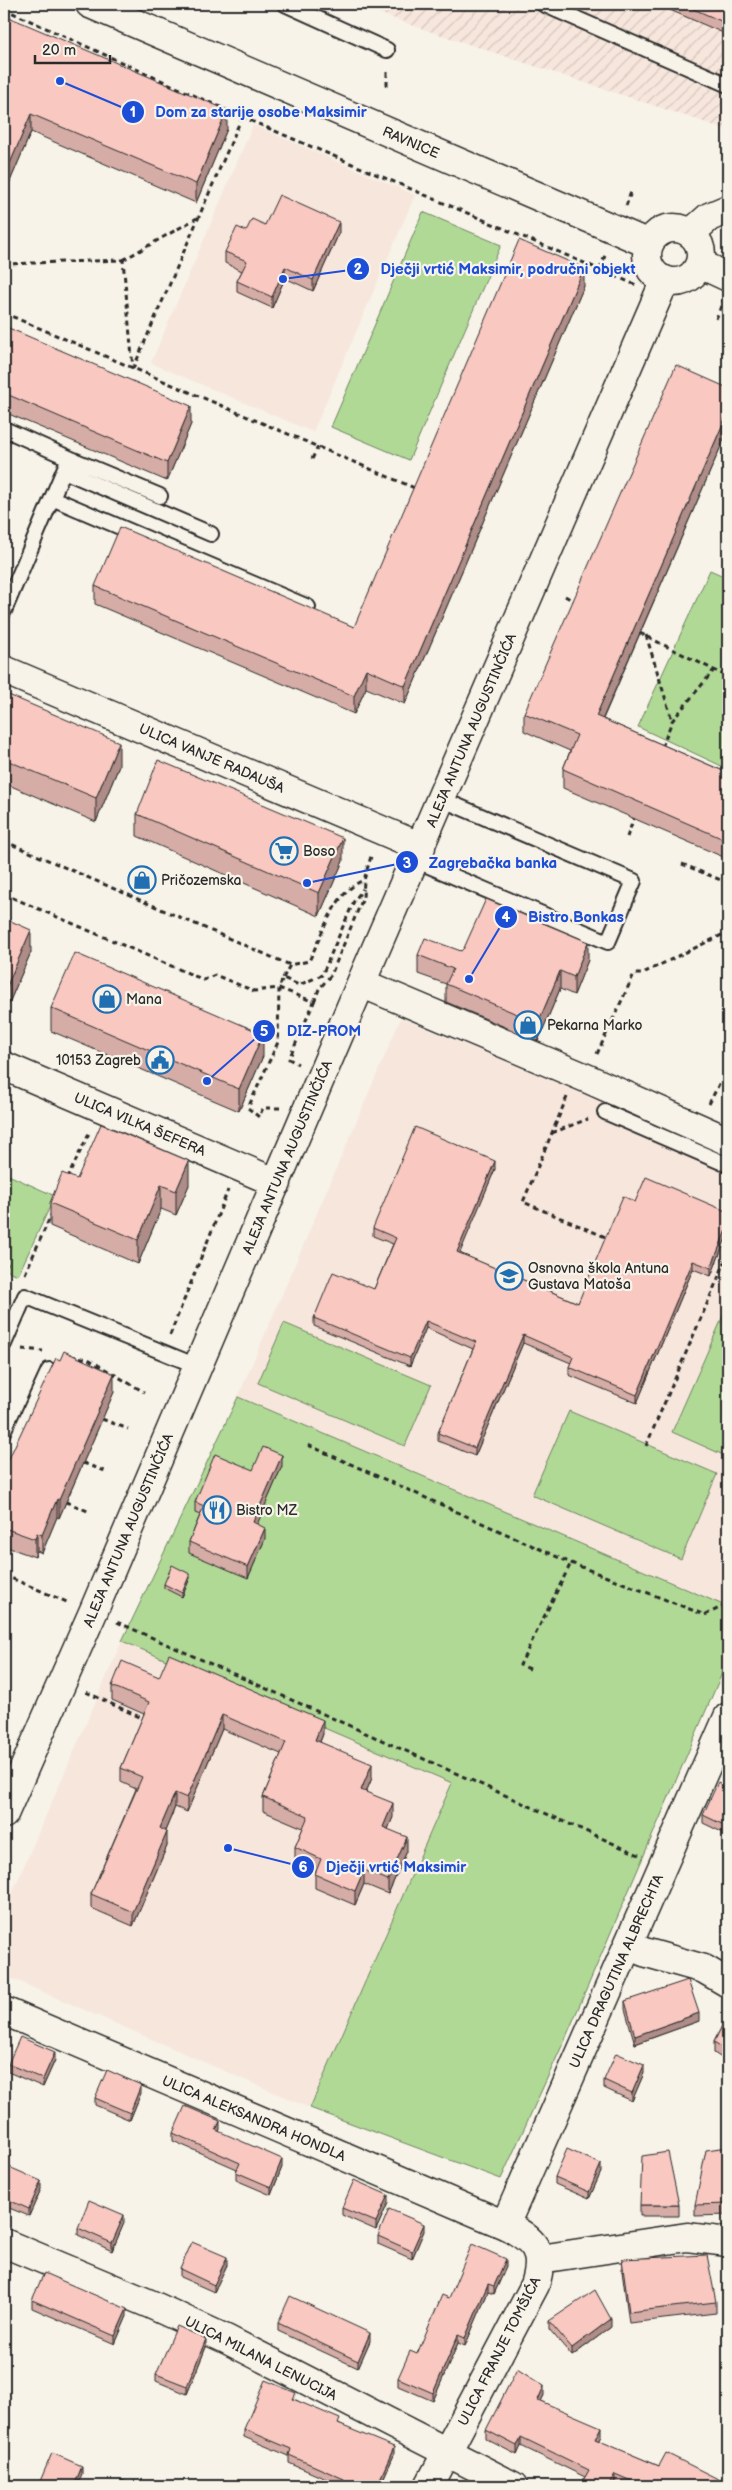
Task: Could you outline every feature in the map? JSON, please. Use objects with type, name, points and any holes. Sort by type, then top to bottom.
[{"type":"street","name":"RAVNICE","points":[[98,5],[649,244]]},
{"type":"street","points":[[691,234],[709,217],[728,209]]},
{"type":"street","points":[[676,228],[691,234],[700,247],[700,264],[690,277],[682,281],[654,284],[652,270],[648,262],[649,244],[667,229],[676,228]]},
{"type":"street","points":[[700,264],[728,277]]},
{"type":"street","name":"ALEJA ANTUNA AUGUSTINČIĆA","points":[[4,1814],[94,1610],[418,854],[654,284]]},
{"type":"street","name":"ULICA VANJE RADAUŠA","points":[[4,670],[418,854]]},
{"type":"street","points":[[361,984],[582,1076],[728,1141]]},
{"type":"street","name":"ULICA VILKA ŠEFERA","points":[[4,1066],[277,1183]]},
{"type":"street","name":"ULICA DRAGUTINA ALBRECHTA","points":[[505,2225],[628,1945],[721,1754],[728,1717]]},
{"type":"street","points":[[628,1945],[644,1952],[704,1969],[728,1983]]},
{"type":"street","name":"ULICA ALEKSANDRA HONDLA","points":[[4,2011],[505,2225]]},
{"type":"street","name":"ULICA FRANJE TOMŠIĆA","points":[[429,2486],[535,2284],[539,2271],[540,2259],[530,2241],[523,2234],[505,2225]]},
{"type":"street","points":[[540,2259],[687,2237],[728,2242]]},
{"type":"street","name":"ULICA MILANA LENUCIJA","points":[[4,2243],[150,2304],[226,2339],[513,2486]]},
{"type":"lane","points":[[285,4],[387,50]]},
{"type":"lane","points":[[543,4],[728,85]]},
{"type":"lane","points":[[4,430],[160,496]]},
{"type":"lane","points":[[4,611],[69,458]]},
{"type":"lane","points":[[64,471],[211,534]]},
{"type":"lane","points":[[52,498],[308,606]]},
{"type":"lane","points":[[418,854],[608,942],[634,881],[441,799]]},
{"type":"lane","points":[[605,1112],[728,1165]]},
{"type":"lane","points":[[8,1346],[25,1296],[197,1366]]},
{"type":"lane","points":[[4,1468],[49,1370]]},
{"type":"path","points":[[4,9],[242,117],[654,284]]},
{"type":"path","points":[[134,369],[242,117]]},
{"type":"path","points":[[4,264],[124,260],[198,218]]},
{"type":"path","points":[[124,260],[134,369]]},
{"type":"path","points":[[4,313],[420,490]]},
{"type":"path","points":[[312,459],[318,447]]},
{"type":"path","points":[[565,596],[579,604]]},
{"type":"path","points":[[640,633],[728,677]]},
{"type":"path","points":[[646,635],[672,721]]},
{"type":"path","points":[[660,753],[672,721],[714,670]]},
{"type":"path","points":[[627,837],[634,818]]},
{"type":"path","points":[[4,841],[290,965],[309,960],[342,895],[351,885],[364,880]]},
{"type":"path","points":[[304,1067],[289,1059],[319,989],[331,975],[363,898],[364,880],[373,850]]},
{"type":"path","points":[[682,864],[728,883]]},
{"type":"path","points":[[283,978],[299,985],[322,975],[354,901],[363,889]]},
{"type":"path","points":[[4,894],[204,980],[215,975],[254,990],[278,988],[314,1002]]},
{"type":"path","points":[[609,1238],[523,1202],[552,1134],[634,974],[641,974],[728,932]]},
{"type":"path","points":[[284,1108],[263,1108],[259,1117],[248,1108],[278,1042],[278,988],[290,965]]},
{"type":"path","points":[[552,1134],[605,1112]]},
{"type":"path","points":[[65,1183],[92,1124]]},
{"type":"path","points":[[167,1340],[230,1185]]},
{"type":"path","points":[[25,1274],[54,1208]]},
{"type":"path","points":[[646,1446],[728,1255]]},
{"type":"path","points":[[4,1262],[10,1267]]},
{"type":"path","points":[[8,1346],[52,1352]]},
{"type":"path","points":[[70,1355],[88,1359],[144,1392]]},
{"type":"path","points":[[102,1420],[128,1429]]},
{"type":"path","points":[[308,1445],[571,1562],[705,1615],[728,1604]]},
{"type":"path","points":[[83,1463],[108,1472]]},
{"type":"path","points":[[66,1502],[90,1512]]},
{"type":"path","points":[[530,1669],[520,1664],[571,1562]]},
{"type":"path","points":[[4,1575],[76,1606]]},
{"type":"path","points":[[112,1618],[115,1622],[640,1855]]},
{"type":"path","points":[[86,1692],[148,1720]]},
{"type":"shaded area","points":[[356,4],[728,4],[728,130],[411,25]]},
{"type":"shaded area","points":[[253,125],[415,195],[313,432],[151,363]]},
{"type":"shaded area","name":"Osnovna škola Antuna Gustava Matoša","points":[[401,1018],[728,1154],[728,1607],[238,1397]]},
{"type":"shaded area","points":[[122,1641],[452,1783],[310,2108],[4,1975],[4,1912]]},
{"type":"green space","points":[[423,212],[501,245],[409,460],[331,427]]},
{"type":"green space","points":[[710,570],[728,578],[728,769],[638,727]]},
{"type":"green space","points":[[4,1173],[55,1196],[18,1275],[6,1270],[4,1275]]},
{"type":"green space","points":[[728,1305],[728,1457],[672,1432]]},
{"type":"green space","points":[[284,1323],[431,1385],[405,1446],[258,1383]]},
{"type":"green space","points":[[238,1397],[728,1607],[728,1659],[566,2037],[501,2179],[310,2108],[452,1783],[122,1641]]},
{"type":"green space","points":[[569,1411],[717,1474],[681,1559],[532,1495]]},
{"type":"building","points":[[682,4],[728,4],[728,24]]},
{"type":"building","points":[[4,15],[227,110],[196,184],[31,114],[8,168],[4,166]]},
{"type":"building","points":[[279,195],[339,222],[313,280],[285,267],[272,297],[237,281],[247,261],[225,252],[237,227],[246,231],[252,219],[265,225]]},
{"type":"building","points":[[519,240],[584,268],[405,686],[366,669],[354,696],[95,586],[120,527],[354,627]]},
{"type":"building","points":[[4,326],[191,406],[167,463],[4,393]]},
{"type":"building","points":[[676,365],[728,388],[728,412],[596,716],[728,773],[728,841],[563,769],[577,735],[524,713]]},
{"type":"building","points":[[4,693],[119,742],[96,798],[4,759]]},
{"type":"building","points":[[158,760],[343,838],[319,893],[137,814]]},
{"type":"building","points":[[486,899],[588,942],[574,977],[560,971],[538,1023],[446,984],[453,969],[418,955],[425,938],[461,951]]},
{"type":"building","points":[[4,918],[31,930],[6,988],[4,988]]},
{"type":"building","points":[[75,953],[263,1034],[239,1089],[51,1008]]},
{"type":"building","points":[[101,1124],[189,1161],[176,1191],[161,1185],[138,1240],[50,1203],[62,1173],[77,1179]]},
{"type":"building","points":[[415,1127],[495,1161],[457,1252],[578,1303],[623,1196],[635,1202],[646,1177],[728,1212],[728,1225],[711,1268],[693,1261],[637,1395],[569,1367],[573,1357],[523,1335],[475,1448],[438,1433],[476,1342],[426,1321],[410,1358],[314,1318],[333,1272],[374,1289],[396,1238],[373,1228]]},
{"type":"building","points":[[64,1351],[114,1374],[59,1500],[57,1499],[42,1535],[37,1533],[35,1539],[4,1528],[4,1469],[56,1358],[60,1360]]},
{"type":"building","points":[[263,1447],[282,1455],[253,1522],[265,1528],[248,1567],[189,1542],[204,1506],[195,1502],[215,1454],[253,1470]]},
{"type":"building","points":[[172,1565],[190,1574],[182,1593],[164,1584]]},
{"type":"building","points":[[169,1654],[323,1720],[315,1740],[372,1764],[361,1790],[393,1803],[383,1827],[407,1837],[388,1880],[364,1870],[355,1891],[315,1874],[321,1859],[295,1847],[308,1816],[263,1797],[286,1742],[222,1715],[187,1798],[175,1793],[160,1828],[167,1832],[133,1912],[91,1894],[142,1777],[121,1768],[149,1702],[112,1686],[122,1661],[159,1677]]},
{"type":"building","points":[[718,1782],[728,1787],[728,1827],[703,1815]]},
{"type":"building","points":[[688,1980],[699,2013],[635,2036],[625,2001]]},
{"type":"building","points":[[728,2014],[728,2051],[714,2042]]},
{"type":"building","points":[[20,2037],[55,2052],[43,2079],[8,2064]]},
{"type":"building","points":[[616,2053],[644,2065],[632,2093],[604,2080]]},
{"type":"building","points":[[107,2070],[141,2085],[130,2113],[95,2098]]},
{"type":"building","points":[[185,2106],[220,2121],[216,2130],[282,2159],[271,2187],[236,2172],[240,2163],[173,2133]]},
{"type":"building","points":[[728,2147],[728,2204],[695,2205],[706,2150]]},
{"type":"building","points":[[567,2149],[601,2164],[589,2192],[555,2177]]},
{"type":"building","points":[[668,2152],[679,2205],[640,2205],[642,2156]]},
{"type":"building","points":[[7,2166],[41,2181],[29,2209],[4,2198],[4,2173]]},
{"type":"building","points":[[354,2180],[388,2195],[376,2222],[342,2208]]},
{"type":"building","points":[[89,2200],[124,2215],[112,2243],[78,2228]]},
{"type":"building","points":[[389,2209],[424,2224],[412,2251],[378,2236]]},
{"type":"building","points":[[192,2242],[227,2257],[214,2285],[180,2269]]},
{"type":"building","points":[[472,2244],[506,2259],[494,2286],[488,2284],[465,2338],[458,2335],[433,2393],[398,2378],[410,2351],[417,2354],[442,2295],[449,2298]]},
{"type":"building","points":[[707,2255],[716,2302],[629,2312],[622,2259]]},
{"type":"building","points":[[44,2273],[127,2309],[115,2336],[32,2300]]},
{"type":"building","points":[[595,2290],[611,2319],[572,2348],[549,2321]]},
{"type":"building","points":[[290,2296],[370,2333],[358,2361],[278,2323]]},
{"type":"building","points":[[177,2326],[206,2339],[187,2386],[156,2374]]},
{"type":"building","points":[[517,2369],[544,2386],[538,2400],[601,2427],[595,2439],[659,2466],[666,2453],[728,2484],[728,2486],[643,2486],[615,2474],[608,2486],[596,2486],[583,2481],[589,2470],[521,2437],[517,2446],[486,2430]]},
{"type":"building","points":[[265,2380],[296,2393],[293,2399],[340,2419],[338,2424],[394,2447],[377,2486],[344,2486],[342,2484],[344,2479],[289,2455],[291,2449],[244,2429]]},
{"type":"building","points":[[52,2453],[82,2466],[74,2486],[38,2486]]},
{"type":"building","points":[[122,2480],[137,2486],[119,2486]]},
{"type":"place","name":"Dom za starije osobe Maksimir","points":[[60,81]]},
{"type":"place","name":"Dječji vrtić Maksimir, područni objekt","points":[[283,279]]},
{"type":"place","name":"Boso","points":[[284,851]]},
{"type":"place","name":"Pričozemska","points":[[142,880]]},
{"type":"place","name":"Zagrebačka banka","points":[[307,883]]},
{"type":"place","name":"Bistro Bonkas","points":[[469,979]]},
{"type":"place","name":"Mana","points":[[107,999]]},
{"type":"place","name":"Pekarna Marko","points":[[528,1025]]},
{"type":"place","name":"10153 Zagreb","points":[[160,1060]]},
{"type":"place","name":"DIZ-PROM","points":[[207,1081]]},
{"type":"place","name":"Osnovna škola Antuna Gustava Matoša","points":[[509,1276]]},
{"type":"place","name":"Bistro MZ","points":[[217,1510]]},
{"type":"place","name":"Dječji vrtić Maksimir","points":[[228,1848]]}]
